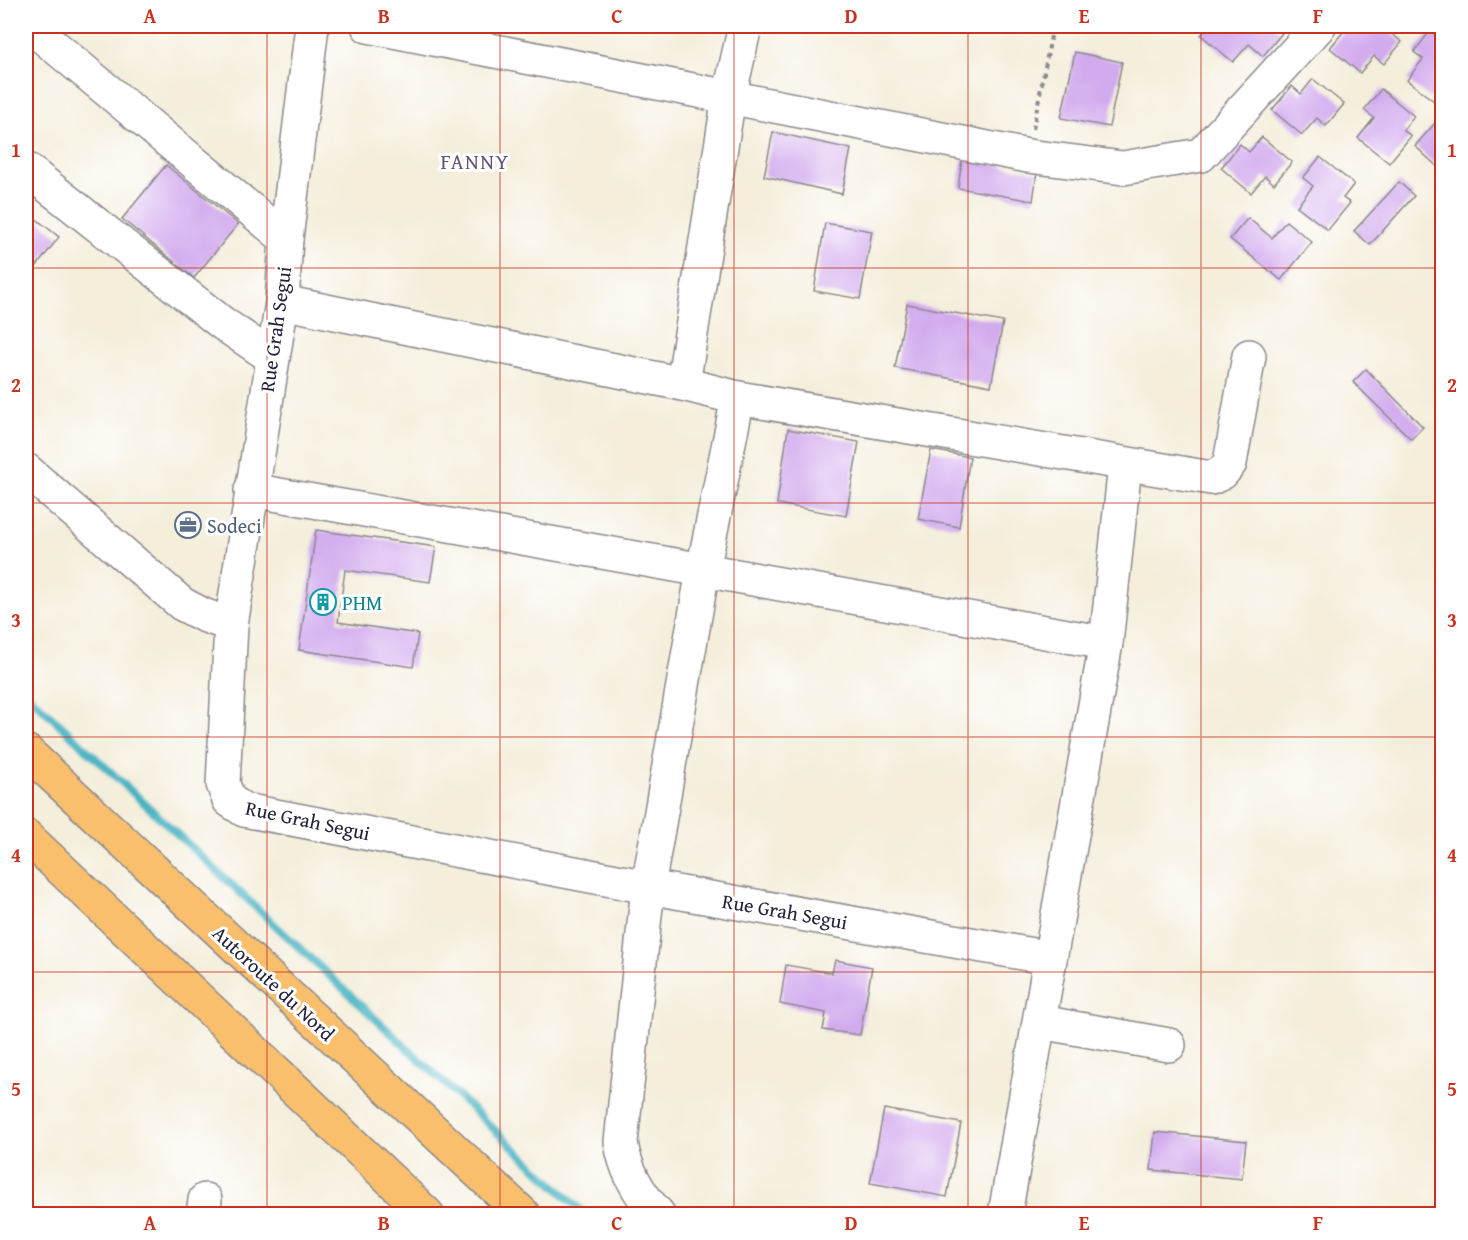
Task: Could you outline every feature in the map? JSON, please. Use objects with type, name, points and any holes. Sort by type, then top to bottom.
[{"type":"highway","name":"Autoroute du Nord","points":[[26,751],[523,1215]]},
{"type":"highway","points":[[26,836],[427,1215]]},
{"type":"street","points":[[30,26],[286,239]]},
{"type":"street","name":"Rue Grah Segui","points":[[312,26],[286,239],[282,302],[231,625],[223,784],[229,800],[244,810],[648,887],[1050,958]]},
{"type":"street","points":[[368,26],[1028,156],[1124,168],[1201,155],[1319,26]]},
{"type":"street","points":[[683,384],[729,97],[745,26]]},
{"type":"street","points":[[26,169],[222,323],[272,357]]},
{"type":"street","points":[[282,302],[683,384],[738,398],[1211,478],[1222,473],[1230,463],[1249,356]]},
{"type":"street","points":[[658,1215],[631,1177],[623,1161],[621,1142],[648,887],[703,570],[738,398]]},
{"type":"street","points":[[1005,1215],[1106,643],[1125,465]]},
{"type":"street","points":[[26,470],[182,604],[203,615],[231,625]]},
{"type":"street","points":[[251,490],[1106,643]]},
{"type":"street","points":[[1040,1022],[1169,1045]]},
{"type":"path","points":[[1028,156],[1053,26]]},
{"type":"building","points":[[1209,26],[1274,26],[1282,33],[1263,56],[1249,44],[1233,62],[1201,35]]},
{"type":"building","points":[[1348,26],[1358,32],[1364,26],[1381,26],[1402,42],[1384,64],[1374,56],[1360,73],[1330,48]]},
{"type":"building","points":[[1430,31],[1442,40],[1442,100],[1439,105],[1407,80],[1423,59],[1414,52]]},
{"type":"building","points":[[1075,52],[1122,62],[1109,127],[1061,118]]},
{"type":"building","points":[[1313,79],[1344,104],[1326,126],[1317,118],[1302,135],[1272,110],[1292,86],[1301,94]]},
{"type":"building","points":[[1381,89],[1414,116],[1403,130],[1411,136],[1389,163],[1358,138],[1374,118],[1364,110]]},
{"type":"building","points":[[1442,115],[1442,171],[1415,146]]},
{"type":"building","points":[[773,132],[851,149],[842,194],[764,176]]},
{"type":"building","points":[[1262,137],[1292,162],[1274,184],[1265,176],[1251,193],[1221,168],[1240,144],[1249,152]]},
{"type":"building","points":[[1320,157],[1354,184],[1343,198],[1350,203],[1328,230],[1297,206],[1313,186],[1303,178]]},
{"type":"building","points":[[962,159],[1037,172],[1033,201],[958,188]]},
{"type":"building","points":[[166,165],[238,224],[194,278],[122,219]]},
{"type":"building","points":[[1399,182],[1414,196],[1370,245],[1354,231]]},
{"type":"building","points":[[26,211],[59,237],[26,280]]},
{"type":"building","points":[[1248,218],[1272,238],[1286,221],[1312,242],[1281,280],[1230,239]]},
{"type":"building","points":[[825,223],[872,231],[860,299],[814,291]]},
{"type":"building","points":[[907,304],[1003,322],[991,386],[895,368]]},
{"type":"building","points":[[1366,369],[1423,427],[1411,439],[1353,382]]},
{"type":"building","points":[[788,429],[859,442],[846,516],[777,504]]},
{"type":"building","points":[[931,450],[970,457],[959,527],[918,519]]},
{"type":"building","name":"PHM","points":[[316,530],[436,547],[430,582],[345,570],[338,622],[418,634],[413,667],[299,650]]},
{"type":"building","points":[[835,960],[872,967],[860,1035],[823,1030],[826,1013],[780,1004],[786,965],[832,973]]},
{"type":"building","points":[[884,1109],[961,1123],[947,1197],[870,1183]]},
{"type":"building","points":[[1155,1132],[1246,1141],[1242,1179],[1151,1170]]},
{"type":"waterway","points":[[26,693],[585,1214]]},
{"type":"place","name":"Sodeci","points":[[188,525]]},
{"type":"place","name":"PHM","points":[[323,602]]},
{"type":"district","name":"FANNY","points":[[475,161]]}]
